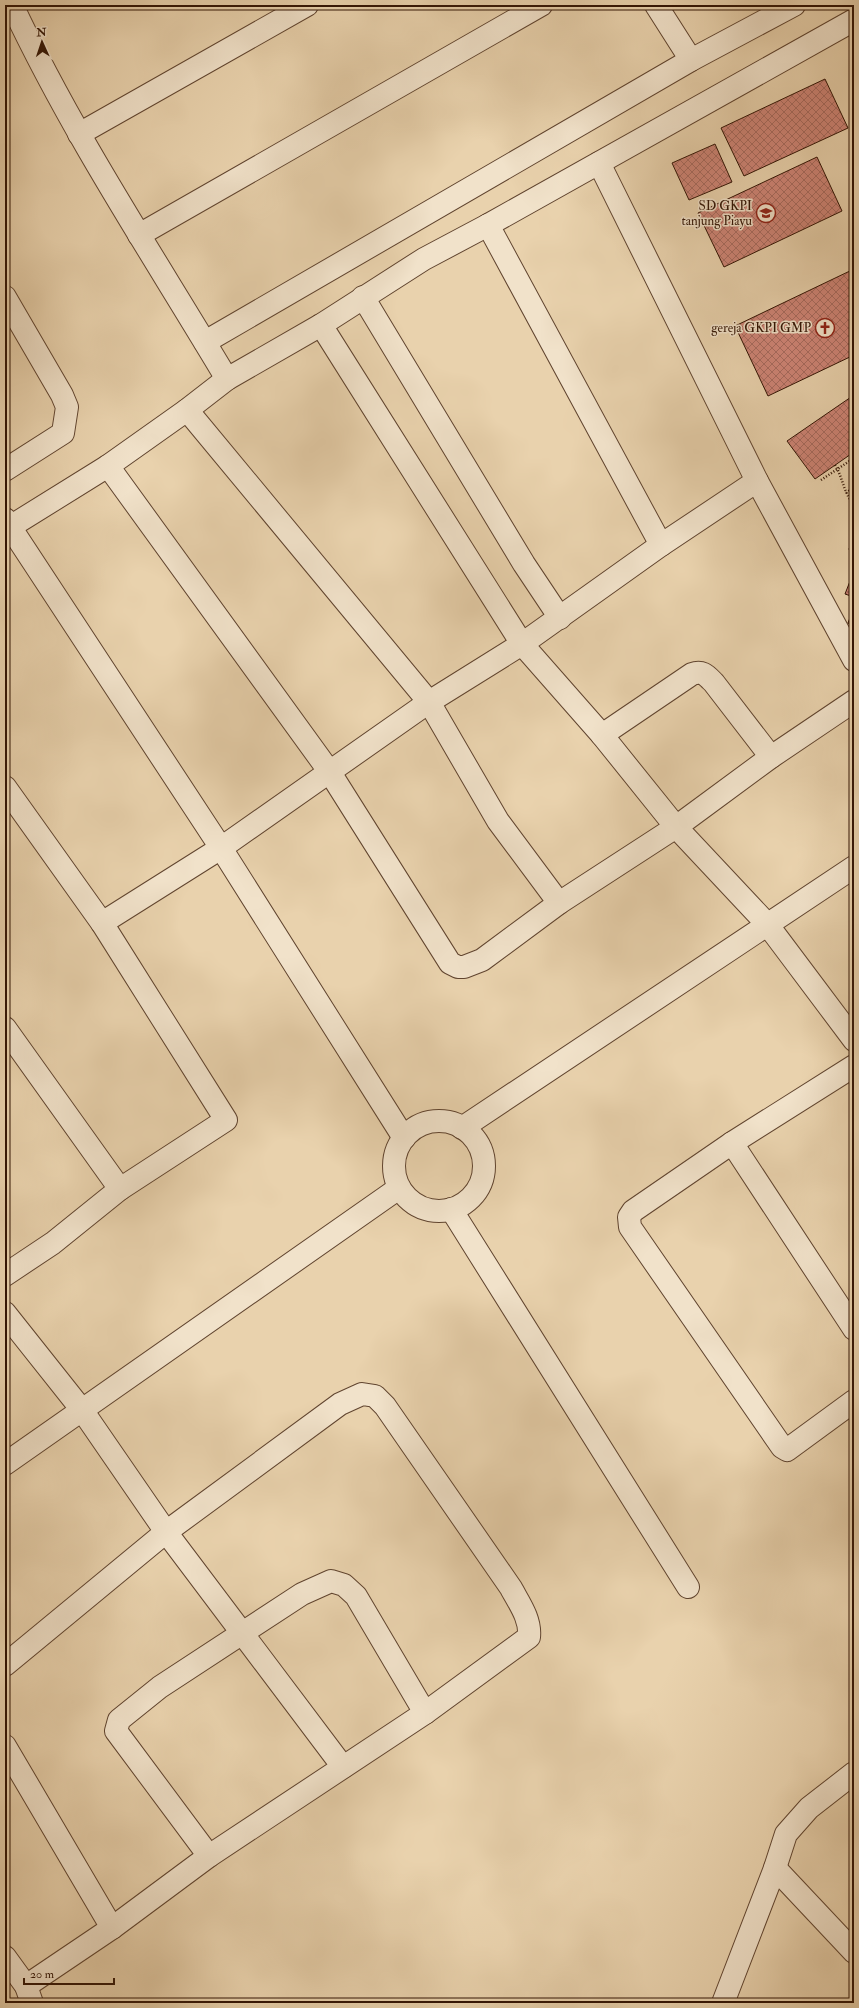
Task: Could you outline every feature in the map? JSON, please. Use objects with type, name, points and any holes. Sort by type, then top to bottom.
[{"type":"street","points":[[12,5],[27,37],[79,134],[227,378]]},
{"type":"street","points":[[79,134],[307,5]]},
{"type":"street","points":[[139,235],[541,5]]},
{"type":"street","points":[[656,5],[691,60]]},
{"type":"street","points":[[205,342],[691,60],[794,5]]},
{"type":"street","points":[[404,1138],[221,848],[6,525],[108,466],[187,410],[227,378],[321,325],[424,259],[488,225],[854,20],[845,5]]},
{"type":"street","points":[[599,163],[757,481],[854,660]]},
{"type":"street","points":[[488,225],[661,545]]},
{"type":"street","points":[[5,297],[62,395],[66,407],[63,433],[5,470]]},
{"type":"street","points":[[363,297],[524,564],[560,618]]},
{"type":"street","points":[[321,325],[522,644],[602,735],[676,827],[767,924],[854,1040]]},
{"type":"street","points":[[187,410],[429,702],[498,821],[558,903]]},
{"type":"street","points":[[108,466],[329,771],[450,963],[458,967],[464,967],[482,960],[558,903],[676,827],[771,757],[854,701]]},
{"type":"street","points":[[102,923],[221,848],[429,702],[522,644],[661,545],[757,481]]},
{"type":"street","points":[[602,735],[692,674],[699,672],[704,674],[714,683],[771,757]]},
{"type":"street","points":[[5,787],[102,923],[226,1120],[120,1189],[53,1243],[5,1275]]},
{"type":"street","points":[[462,1128],[854,867]]},
{"type":"street","points":[[5,1028],[120,1189]]},
{"type":"street","points":[[854,1066],[732,1143],[632,1211],[629,1217],[630,1227],[782,1447],[787,1450],[854,1401]]},
{"type":"street","points":[[431,1122],[452,1123],[462,1128],[475,1139],[482,1155],[484,1172],[478,1188],[467,1201],[451,1209],[439,1211],[427,1210],[411,1201],[399,1188],[395,1180],[394,1162],[396,1153],[404,1138],[412,1130],[431,1122]]},
{"type":"street","points":[[732,1143],[854,1329]]},
{"type":"street","points":[[5,1464],[399,1188]]},
{"type":"street","points":[[451,1209],[688,1587]]},
{"type":"street","points":[[5,1314],[82,1410],[166,1532],[343,1768]]},
{"type":"street","points":[[5,1665],[166,1532],[340,1404],[362,1394],[376,1396],[385,1406],[511,1588],[525,1614],[530,1629],[529,1637],[425,1713],[209,1856],[112,1928],[29,1995],[5,1957]]},
{"type":"street","points":[[209,1856],[116,1731],[119,1720],[160,1687],[302,1594],[331,1581],[344,1585],[356,1596],[425,1713]]},
{"type":"street","points":[[5,1746],[112,1928]]},
{"type":"street","points":[[723,2003],[775,1868],[786,1834],[809,1808],[854,1773]]},
{"type":"street","points":[[775,1868],[854,1952]]},
{"type":"path","points":[[821,480],[854,458]]},
{"type":"path","points":[[835,465],[842,476],[846,493],[851,501],[854,499]]},
{"type":"path","points":[[846,493],[854,487]]},
{"type":"building","points":[[825,79],[848,128],[744,176],[721,128]]},
{"type":"building","points":[[715,144],[732,182],[689,200],[672,163]]},
{"type":"building","points":[[817,157],[842,211],[724,267],[698,213]]},
{"type":"building","points":[[854,269],[854,355],[768,396],[735,326]]},
{"type":"building","points":[[854,395],[854,452],[815,479],[787,441]]},
{"type":"building","points":[[854,537],[854,561],[849,549]]},
{"type":"building","points":[[854,571],[854,597],[845,594]]},
{"type":"building","points":[[854,607],[854,626],[848,623]]},
{"type":"place","name":"SD GKPI tanjung Piayu","points":[[766,213]]},
{"type":"place","name":"gereja GKPI GMP","points":[[825,328]]}]
